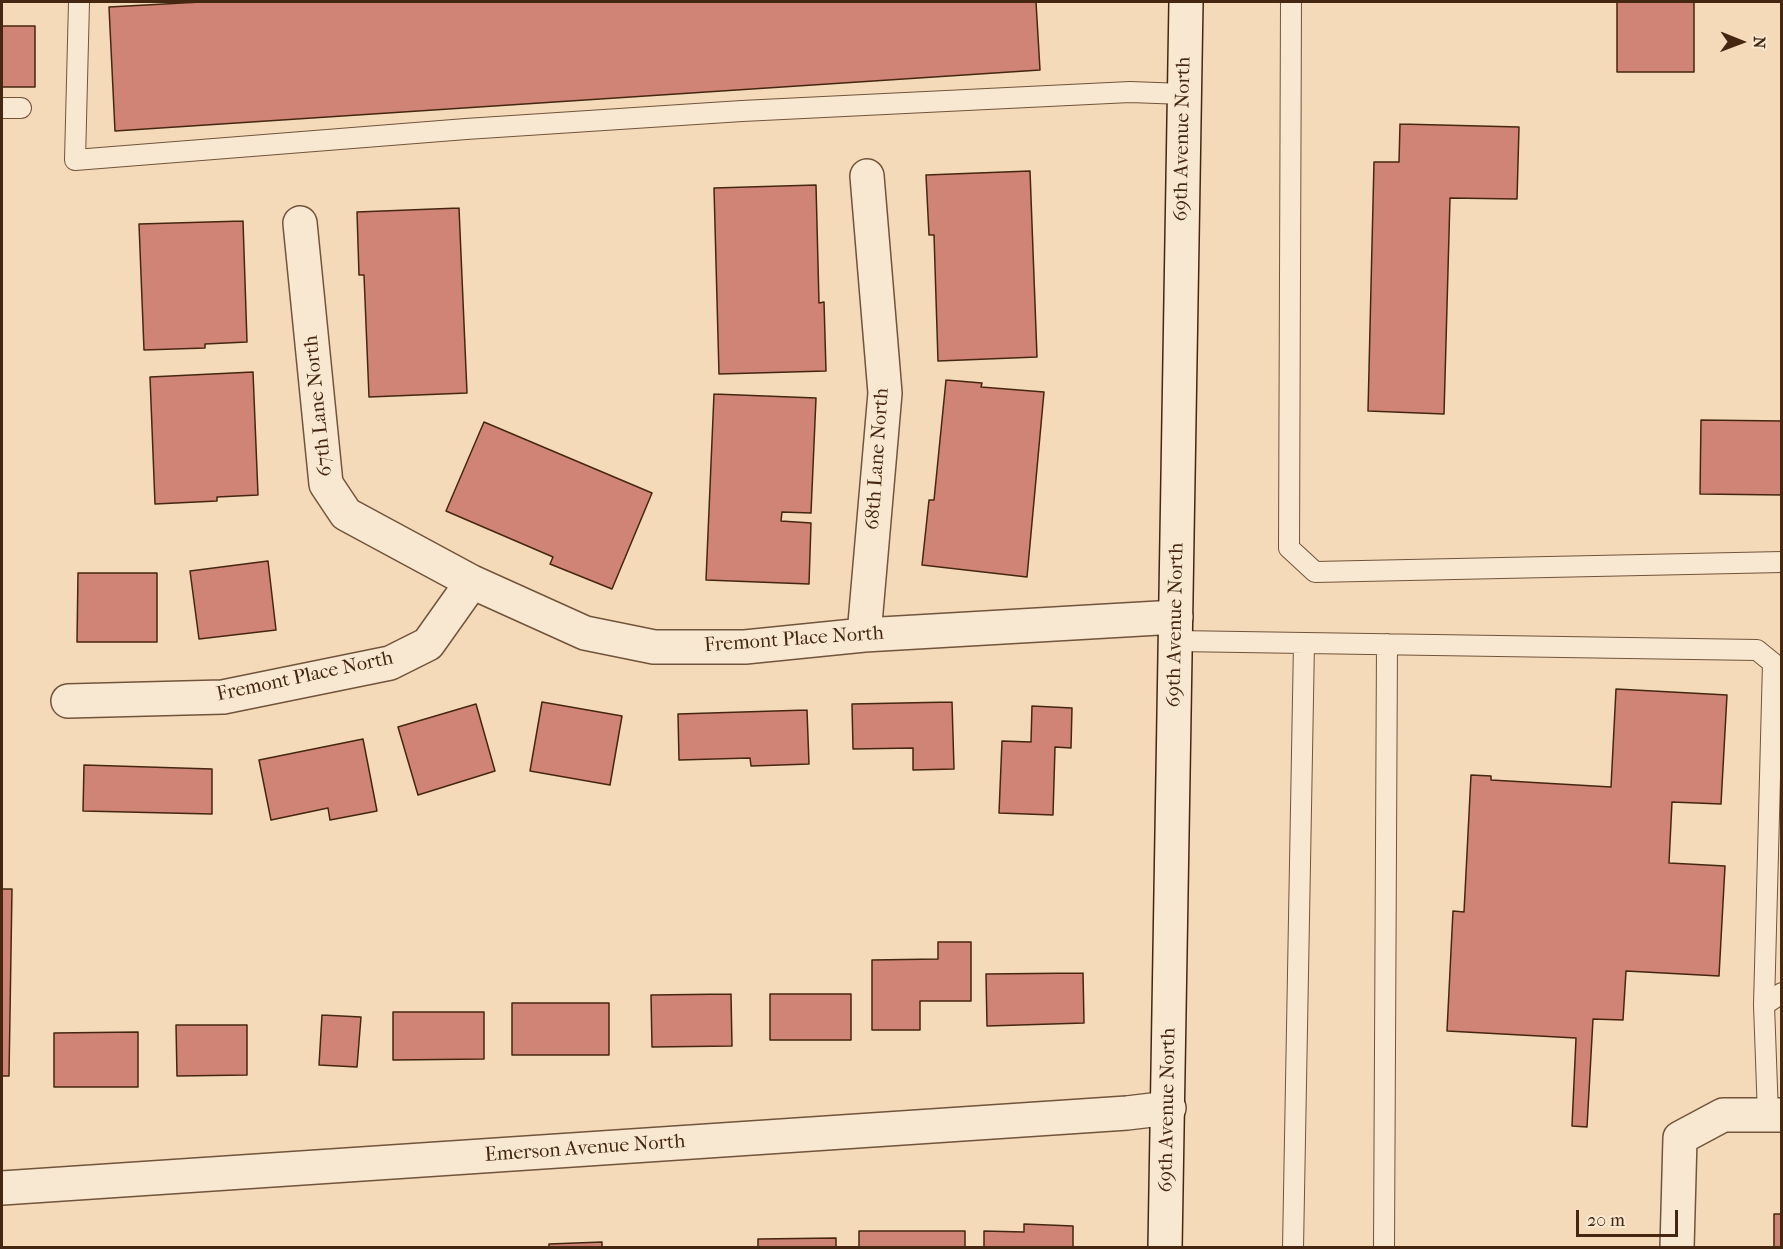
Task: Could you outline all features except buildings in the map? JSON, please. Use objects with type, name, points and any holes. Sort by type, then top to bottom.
[{"type":"street","name":"69th Avenue North","points":[[1165,1248],[1186,2]]},
{"type":"street","name":"68th Lane North","points":[[864,635],[885,393],[867,176]]},
{"type":"street","name":"67th Lane North","points":[[300,223],[326,484],[346,514],[471,582]]},
{"type":"street","name":"Fremont Place North","points":[[68,701],[223,698],[390,663],[428,644],[471,582],[585,633],[654,647],[745,647],[864,635],[1176,628]]},
{"type":"street","name":"Emerson Avenue North","points":[[2,1188],[1103,1115],[1169,1108]]},
{"type":"street","points":[[1677,1248],[1680,1138],[1723,1115],[1775,1115]]},
{"type":"lane","points":[[79,2],[75,160],[466,129],[742,111],[1130,92],[1184,94]]},
{"type":"lane","points":[[1291,2],[1288,549],[1315,572],[1782,562]]},
{"type":"lane","points":[[1176,628],[1304,643],[1756,650],[1773,663],[1777,685],[1764,1005],[1775,1115]]},
{"type":"lane","points":[[1293,1248],[1304,643]]},
{"type":"lane","points":[[1384,1248],[1387,644]]},
{"type":"lane","points":[[1764,1005],[1782,993]]}]
